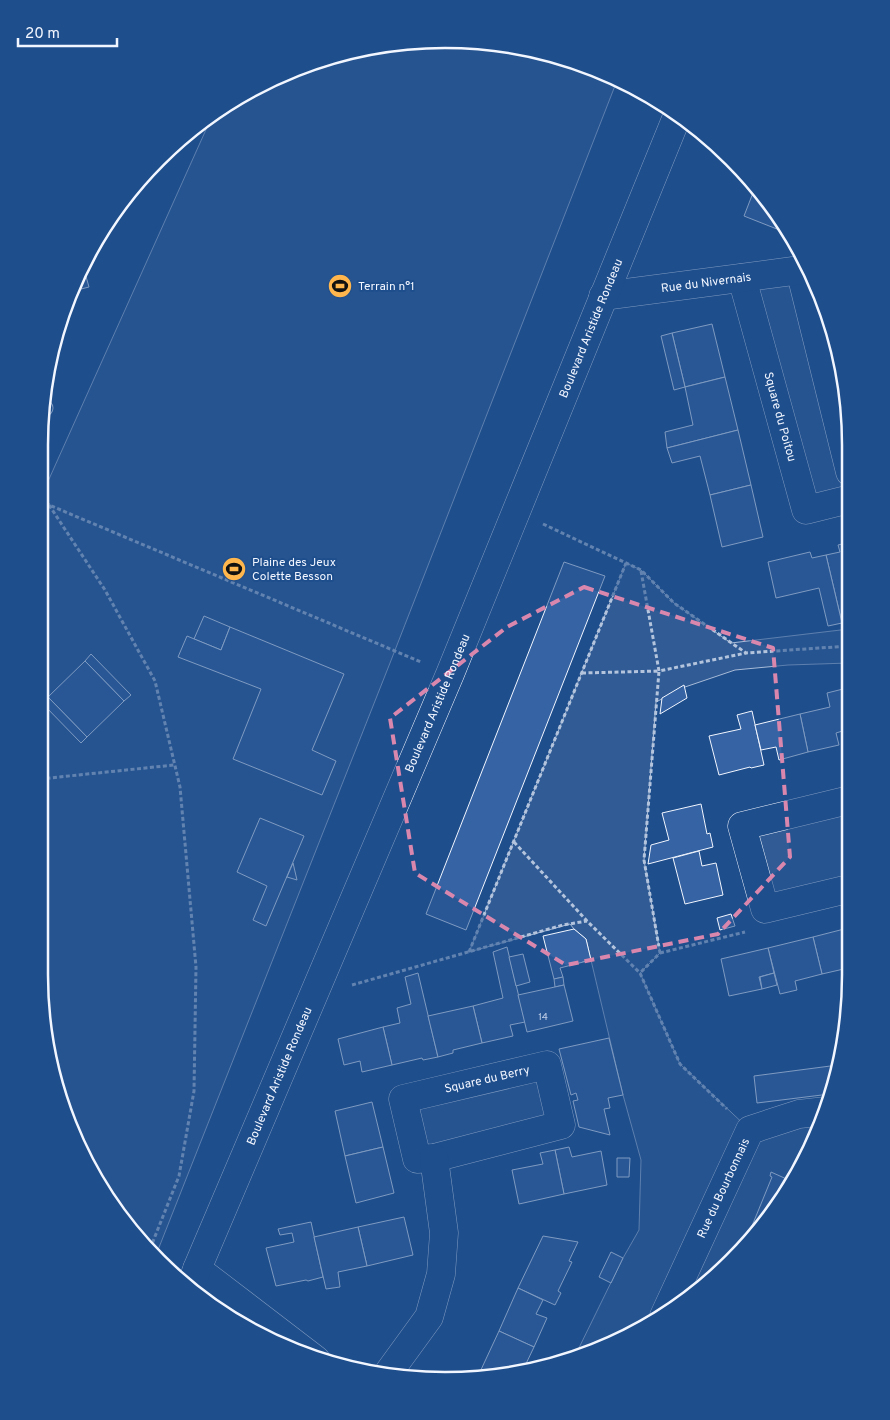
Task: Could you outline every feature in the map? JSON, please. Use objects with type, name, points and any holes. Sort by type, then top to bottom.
[{"type":"street","name":"Boulevard Aristide Rondeau","points":[[193,1279],[450,674],[675,121]]},
{"type":"street","name":"Rue du Nivernais","points":[[603,296],[802,270]]},
{"type":"street","name":"Square du Poitou","points":[[742,278],[806,510],[842,501]]},
{"type":"street","points":[[806,278],[842,437]]},
{"type":"street","points":[[842,802],[742,826],[765,909],[842,890]]},
{"type":"street","name":"Square du Berry","points":[[547,1065],[561,1125],[434,1158],[417,1159],[403,1099],[547,1065]]},
{"type":"street","name":"Rue du Bourbonnais","points":[[670,1303],[750,1130],[799,1114],[818,1112]]},
{"type":"street","points":[[391,1369],[428,1316],[442,1274],[444,1233],[434,1158]]},
{"type":"street","points":[[193,1279],[281,1337]]},
{"type":"path","points":[[50,504],[450,674]]},
{"type":"path","points":[[50,504],[105,590],[155,681],[180,787],[196,967],[194,1091],[179,1176],[152,1244]]},
{"type":"path","points":[[516,511],[641,570],[674,603],[746,653]]},
{"type":"path","points":[[470,952],[626,563]]},
{"type":"path","points":[[641,570],[658,671],[644,860],[660,953]]},
{"type":"path","points":[[582,673],[658,671],[746,653],[842,646]]},
{"type":"path","points":[[48,778],[174,765]]},
{"type":"path","points":[[514,842],[587,921],[640,973],[680,1064],[750,1130]]},
{"type":"path","points":[[640,973],[660,953],[746,932],[765,909]]},
{"type":"path","points":[[313,996],[563,925],[587,921]]},
{"type":"highlighted area","points":[[584,587],[773,648],[790,857],[718,934],[566,965],[415,873],[390,718],[507,627]]},
{"type":"shaded area","name":"Plaine des Jeux Colette Besson","points":[[419,48],[471,48],[523,55],[573,69],[615,86],[158,1250],[114,1196],[88,1151],[61,1078],[51,1027],[48,1001],[48,481],[207,127],[224,114],[269,88],[317,69],[367,55]]},
{"type":"shaded area","points":[[800,270],[842,440],[842,501],[806,510],[742,278]]},
{"type":"shaded area","points":[[626,563],[641,570],[674,603],[731,643],[842,630],[842,663],[788,665],[735,670],[685,687],[656,702],[644,860],[660,953],[640,973],[680,1064],[750,1130],[817,1113],[802,1151],[776,1196],[744,1237],[726,1256],[707,1274],[666,1306],[621,1332],[578,1349],[623,1258],[639,1230],[641,1160],[623,1095],[586,939],[570,924],[469,952]]},
{"type":"shaded area","points":[[842,802],[842,890],[765,909],[742,826]]},
{"type":"shaded area","points":[[547,1065],[561,1125],[417,1159],[403,1099]]},
{"type":"building","points":[[753,194],[780,230],[744,216]]},
{"type":"building","points":[[86,275],[89,287],[80,289]]},
{"type":"building","points":[[712,324],[725,377],[685,387],[672,333]]},
{"type":"building","points":[[672,333],[685,387],[674,390],[661,336]]},
{"type":"building","points":[[725,377],[738,430],[667,448],[665,432],[693,425],[685,387]]},
{"type":"building","points":[[738,430],[751,485],[710,495],[700,456],[672,463],[667,448]]},
{"type":"building","points":[[751,485],[763,537],[722,547],[710,495]]},
{"type":"building","points":[[842,544],[842,623],[826,555],[840,552],[838,545]]},
{"type":"building","points":[[810,552],[812,558],[826,555],[842,623],[828,626],[819,588],[776,598],[768,562]]},
{"type":"building","points":[[564,562],[605,576],[466,930],[426,914]]},
{"type":"building","points":[[204,616],[230,627],[221,650],[194,639]]},
{"type":"building","points":[[230,627],[344,674],[312,750],[336,761],[322,795],[233,759],[261,689],[178,657],[187,636],[221,650]]},
{"type":"building","points":[[91,654],[131,695],[124,701],[85,661]]},
{"type":"building","points":[[85,661],[124,701],[87,737],[48,697]]},
{"type":"building","points":[[684,685],[687,698],[660,714],[662,698]]},
{"type":"building","points":[[842,689],[842,731],[836,733],[839,745],[808,752],[800,714],[830,707],[827,693]]},
{"type":"building","points":[[48,697],[87,737],[81,743],[48,709]]},
{"type":"building","points":[[752,711],[764,765],[719,775],[709,736],[741,729],[737,715]]},
{"type":"building","points":[[800,714],[808,752],[779,760],[776,747],[761,750],[755,725]]},
{"type":"building","points":[[701,804],[707,834],[710,833],[713,847],[648,864],[651,845],[669,840],[662,813]]},
{"type":"building","points":[[260,818],[304,836],[266,926],[253,920],[267,886],[237,872]]},
{"type":"building","points":[[699,851],[702,866],[716,863],[723,895],[685,904],[673,858]]},
{"type":"building","points":[[293,863],[297,880],[287,877]]},
{"type":"building","points":[[731,914],[735,926],[720,930],[717,918]]},
{"type":"building","points":[[574,929],[586,939],[591,960],[560,968],[563,977],[554,979],[543,936]]},
{"type":"building","points":[[842,930],[842,969],[822,974],[813,937]]},
{"type":"building","points":[[813,937],[822,974],[795,981],[797,990],[780,994],[768,948]]},
{"type":"building","points":[[507,947],[525,1022],[510,1025],[513,1036],[482,1043],[473,1006],[503,998],[493,952]]},
{"type":"building","points":[[768,948],[774,973],[759,977],[762,989],[729,996],[721,959]]},
{"type":"building","points":[[523,954],[530,982],[516,986],[509,957]]},
{"type":"building","points":[[418,973],[438,1057],[423,1060],[422,1058],[392,1065],[383,1027],[400,1023],[397,1008],[411,1004],[405,977]]},
{"type":"building","points":[[774,973],[777,985],[762,989],[760,977]]},
{"type":"building","points":[[563,977],[564,985],[555,987],[554,979]]},
{"type":"building","points":[[564,985],[573,1021],[527,1032],[518,995]]},
{"type":"building","points":[[473,1006],[482,1043],[453,1050],[453,1053],[438,1057],[428,1016]]},
{"type":"building","points":[[383,1027],[392,1065],[362,1072],[360,1061],[344,1065],[338,1039]]},
{"type":"building","points":[[609,1038],[623,1095],[608,1098],[610,1108],[604,1109],[610,1135],[579,1127],[573,1101],[578,1100],[576,1093],[571,1095],[559,1049]]},
{"type":"building","points":[[832,1066],[824,1095],[757,1103],[754,1076]]},
{"type":"building","points":[[372,1102],[383,1147],[345,1156],[335,1111]]},
{"type":"building","points":[[383,1147],[394,1193],[356,1203],[345,1156]]},
{"type":"building","points":[[569,1147],[572,1157],[601,1151],[607,1185],[564,1194],[555,1150]]},
{"type":"building","points":[[555,1150],[564,1194],[519,1204],[512,1170],[543,1164],[540,1153]]},
{"type":"building","points":[[617,1158],[630,1158],[629,1177],[617,1177]]},
{"type":"building","points":[[771,1172],[786,1179],[776,1196],[751,1228],[772,1177],[770,1176]]},
{"type":"building","points":[[404,1217],[413,1255],[367,1266],[358,1227]]},
{"type":"building","points":[[311,1222],[323,1277],[276,1286],[266,1248],[294,1242],[292,1233],[280,1235],[278,1229]]},
{"type":"building","points":[[358,1227],[367,1266],[338,1272],[340,1287],[326,1289],[314,1237]]},
{"type":"building","points":[[543,1236],[578,1242],[569,1261],[572,1262],[558,1291],[561,1293],[555,1305],[518,1288]]},
{"type":"building","points":[[611,1252],[623,1258],[611,1283],[599,1277]]},
{"type":"building","points":[[518,1288],[543,1300],[536,1314],[547,1318],[534,1347],[499,1331]]},
{"type":"building","points":[[499,1331],[534,1347],[526,1364],[480,1371]]},
{"type":"place","name":"Terrain n°1","points":[[340,286]]},
{"type":"place","name":"Plaine des Jeux Colette Besson","points":[[234,569]]}]
